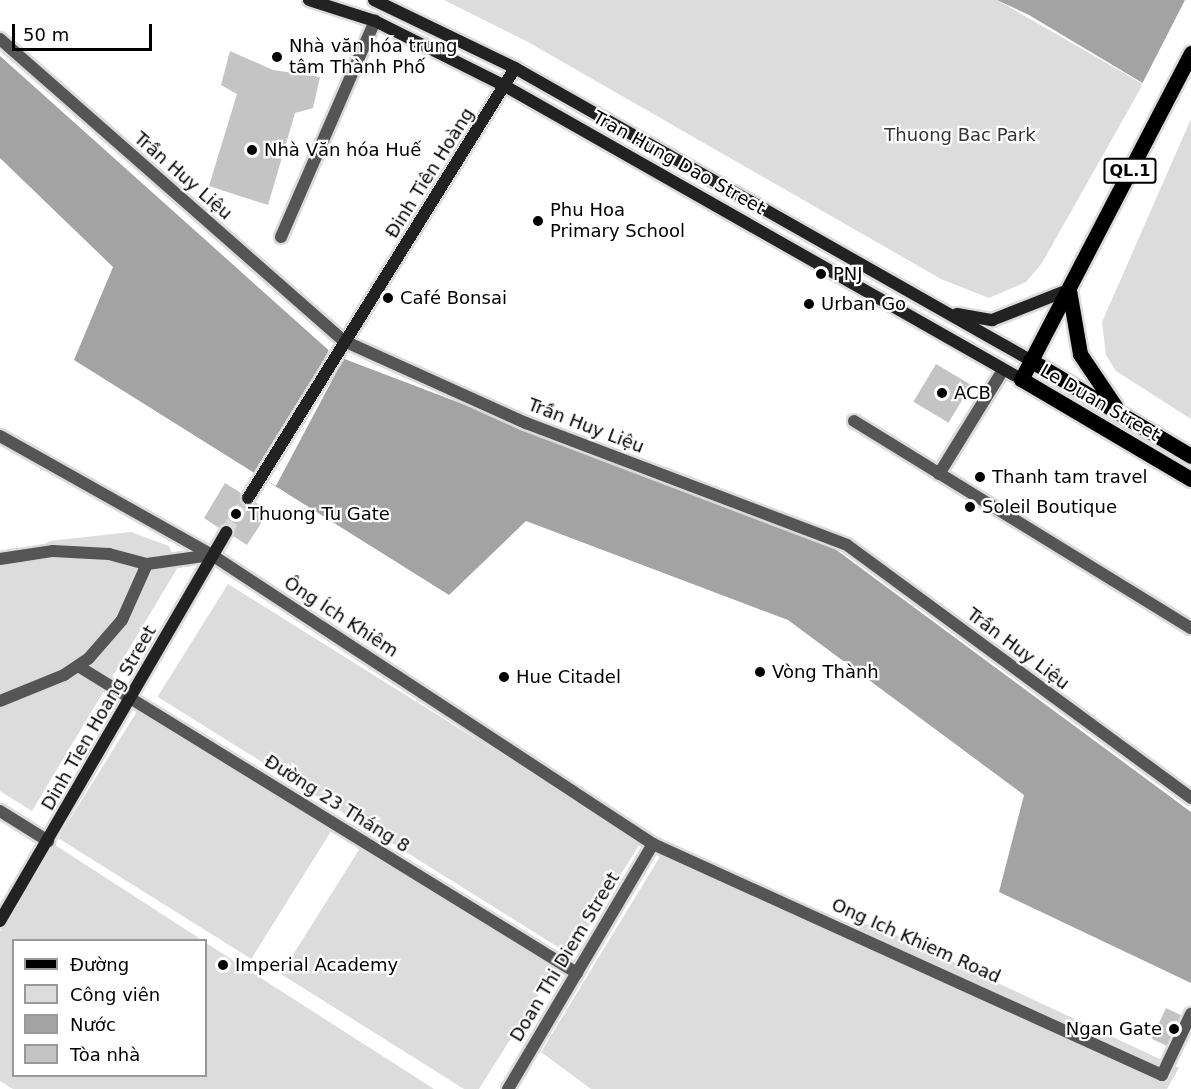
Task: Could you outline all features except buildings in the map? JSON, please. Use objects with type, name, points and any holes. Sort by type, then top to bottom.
[{"type":"main road","name":"Tran Hung Dao Street","points":[[309,0],[375,21],[505,86],[1021,379]]},
{"type":"main road","name":"Tran Hung Dao Street","points":[[374,0],[515,68],[1030,360]]},
{"type":"main road","name":"QL.1","points":[[1021,379],[1191,53]]},
{"type":"main road","name":"Đinh Tiên Hoàng","points":[[248,498],[334,356],[515,68]]},
{"type":"main road","points":[[947,312],[992,320],[1069,290],[1080,354],[1097,386],[1129,420]]},
{"type":"main road","name":"Le Duan Street","points":[[1030,360],[1191,456]]},
{"type":"main road","name":"Le Duan Street","points":[[1021,379],[1191,479]]},
{"type":"main road","name":"Dinh Tien Hoang Street","points":[[0,921],[132,699],[226,532]]},
{"type":"street","points":[[281,237],[375,21]]},
{"type":"street","name":"Trần Huy Liệu","points":[[0,39],[344,341],[526,423],[847,545],[1191,798]]},
{"type":"street","points":[[939,474],[1003,370]]},
{"type":"street","points":[[854,421],[1191,628]]},
{"type":"street","name":"Ông Ích Khiêm","points":[[0,436],[212,555],[653,844]]},
{"type":"street","points":[[0,559],[53,551],[109,554],[147,564],[212,555]]},
{"type":"street","points":[[0,701],[30,692],[78,666],[122,620],[147,564]]},
{"type":"street","name":"Đường 23 Tháng 8","points":[[78,666],[577,973]]},
{"type":"street","points":[[0,811],[48,841]]},
{"type":"street","name":"Doan Thi Diem Street","points":[[508,1089],[653,844]]},
{"type":"street","name":"Ong Ich Khiem Road","points":[[653,844],[1162,1075],[1191,1014]]},
{"type":"green space","name":"Thuong Bac Park","points":[[444,0],[997,0],[1143,84],[1042,263],[1026,282],[989,298],[941,279],[528,42]]},
{"type":"green space","points":[[1191,119],[1191,419],[1116,371],[1106,355],[1102,322]]},
{"type":"green space","points":[[131,532],[169,546],[178,567],[32,811],[0,791],[0,563],[24,556],[50,541]]},
{"type":"green space","points":[[228,584],[641,842],[571,955],[158,697]]},
{"type":"green space","points":[[138,710],[331,831],[251,959],[58,838]]},
{"type":"green space","name":"Imperial Academy","points":[[55,845],[200,939],[12,939],[12,1077],[207,1077],[207,944],[434,1089],[13,1089],[0,1081],[0,931]]},
{"type":"green space","points":[[362,845],[555,968],[479,1089],[464,1089],[281,974]]},
{"type":"green space","points":[[661,855],[853,938],[853,920],[885,930],[1179,1068],[1167,1089],[591,1089],[541,1052]]},
{"type":"water","points":[[997,0],[1191,0],[1191,112],[1029,15]]},
{"type":"water","points":[[0,56],[334,355],[827,543],[1191,812],[1191,983],[999,892],[1024,795],[788,620],[526,521],[449,595],[74,360],[113,267],[0,158]]},
{"type":"pier","points":[[1185,0],[1191,0],[1191,115],[1141,86]]},
{"type":"pier","points":[[330,348],[345,356],[276,486],[261,478]]},
{"type":"tunnel","points":[[226,532],[248,498]]},
{"type":"place","name":"Nhà văn hóa trung tâm Thành Phố","points":[[277,57]]},
{"type":"place","name":"Nhà Văn hóa Huế","points":[[252,150]]},
{"type":"place","name":"Phu Hoa Primary School","points":[[538,221]]},
{"type":"place","name":"PNJ","points":[[821,274]]},
{"type":"place","name":"Café Bonsai","points":[[388,298]]},
{"type":"place","name":"Urban Go","points":[[809,304]]},
{"type":"place","name":"ACB","points":[[942,393]]},
{"type":"place","name":"Thanh tam travel","points":[[980,477]]},
{"type":"place","name":"Soleil Boutique","points":[[970,507]]},
{"type":"place","name":"Thuong Tu Gate","points":[[236,514]]},
{"type":"place","name":"Vòng Thành","points":[[760,672]]},
{"type":"place","name":"Hue Citadel","points":[[504,677]]},
{"type":"place","name":"Imperial Academy","points":[[223,965]]},
{"type":"place","name":"Ngan Gate","points":[[1174,1029]]}]
